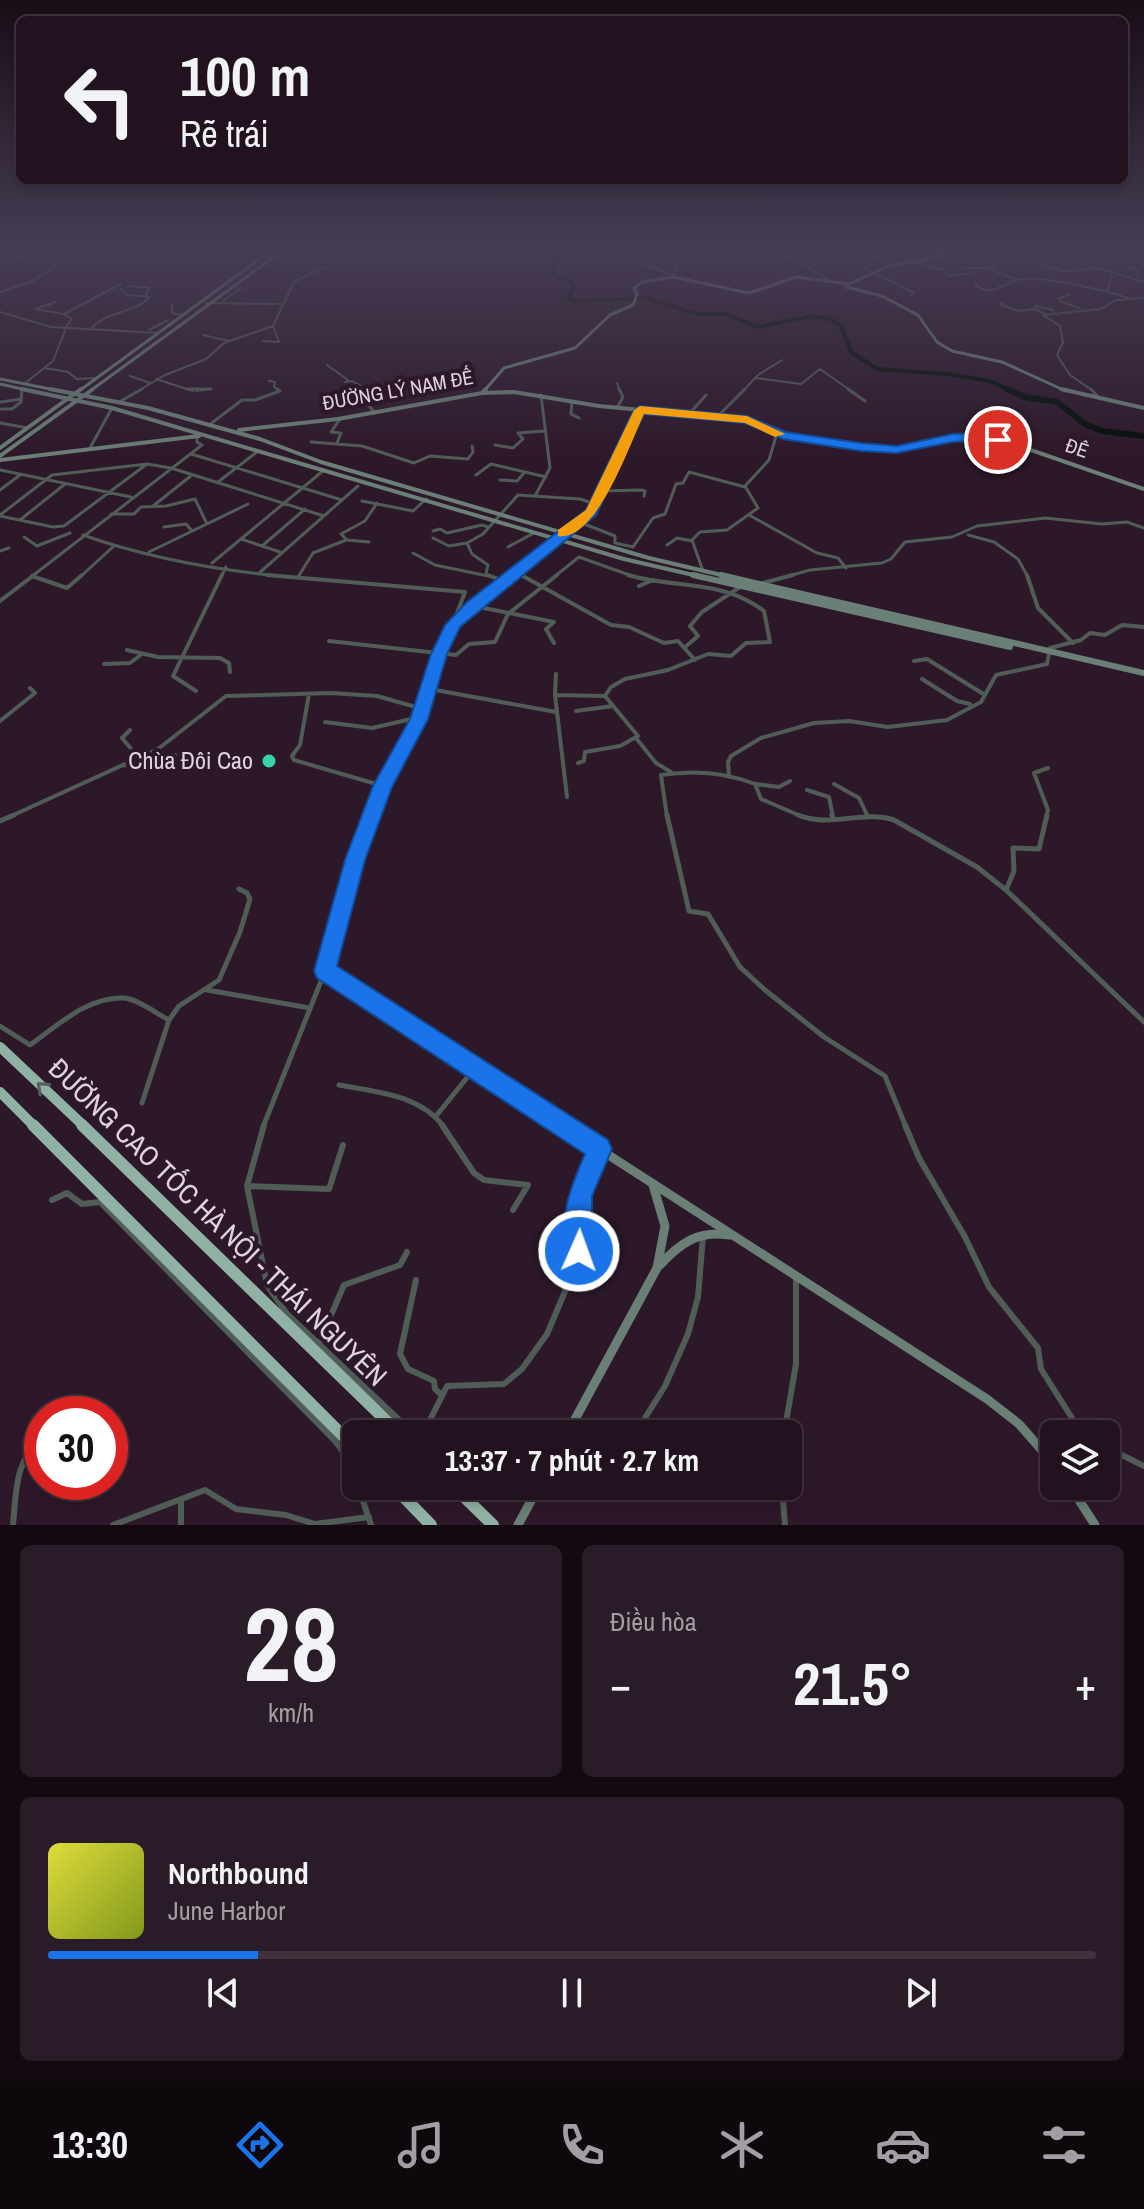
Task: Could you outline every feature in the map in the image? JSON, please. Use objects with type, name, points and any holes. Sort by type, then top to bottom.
[{"type":"highway","name":"ĐƯỜNG CAO TỐC HÀ NỘI - THÁI NGUYÊN","points":[[0,1047],[151,1189],[386,1420]]},
{"type":"highway","points":[[0,1092],[342,1435]]},
{"type":"highway","points":[[407,1500],[431,1525]]},
{"type":"highway","points":[[467,1500],[493,1525]]},
{"type":"street","points":[[15,317],[38,325],[158,333]]},
{"type":"street","points":[[0,382],[14,387],[22,385],[53,361],[72,319],[69,317]]},
{"type":"street","points":[[91,329],[107,317]]},
{"type":"street","points":[[0,458],[96,378],[179,317]]},
{"type":"street","points":[[22,385],[69,397],[82,394],[187,317]]},
{"type":"street","points":[[119,402],[156,379],[206,359],[229,341],[273,326],[280,317]]},
{"type":"street","name":"ĐƯỜNG LÝ NAM ĐẾ","points":[[231,431],[340,419],[482,393],[504,368],[575,348],[608,317]]},
{"type":"street","points":[[920,317],[937,342],[952,351],[1002,362],[1039,381],[1144,408]]},
{"type":"street","points":[[1046,317],[1060,326],[1063,342],[1057,355],[1069,368],[1070,375],[1090,387],[1100,399]]},
{"type":"street","points":[[147,331],[168,320]]},
{"type":"street","points":[[263,341],[279,342],[273,326]]},
{"type":"street","points":[[203,335],[229,341]]},
{"type":"street","points":[[718,416],[756,378],[782,360]]},
{"type":"street","points":[[327,365],[341,378],[374,393],[365,401]]},
{"type":"street","points":[[45,368],[68,372],[77,379],[96,378]]},
{"type":"street","points":[[756,378],[801,384],[820,369],[865,401]]},
{"type":"street","points":[[130,376],[150,383]]},
{"type":"street","points":[[156,379],[194,391],[211,389]]},
{"type":"street","points":[[345,382],[351,380]]},
{"type":"street","points":[[209,425],[242,400],[255,400],[280,391],[274,387],[275,382],[269,381]]},
{"type":"street","points":[[0,382],[76,396],[324,470],[360,484],[497,517],[535,532],[953,627],[1047,653]]},
{"type":"street","points":[[617,383],[623,397],[617,408]]},
{"type":"street","points":[[0,409],[12,409],[21,399],[22,385]]},
{"type":"street","name":"ĐÊ","points":[[482,393],[541,395],[617,408],[754,421],[777,433],[861,447],[897,449],[952,438],[978,437],[1029,449],[1144,489]]},
{"type":"street","points":[[82,394],[274,443],[368,477],[624,559],[1144,675]]},
{"type":"street","points":[[534,497],[550,467],[541,395]]},
{"type":"street","points":[[689,414],[706,395]]},
{"type":"street","points":[[355,396],[365,401],[375,413]]},
{"type":"street","points":[[0,448],[69,397]]},
{"type":"street","points":[[1,402],[21,399]]},
{"type":"street","points":[[572,401],[571,414],[579,418]]},
{"type":"street","points":[[90,448],[112,408]]},
{"type":"street","points":[[453,625],[472,606],[592,512],[640,410]]},
{"type":"street","points":[[337,443],[341,433],[331,432],[340,419]]},
{"type":"street","points":[[181,438],[195,421]]},
{"type":"street","points":[[0,423],[28,428]]},
{"type":"street","points":[[260,439],[260,434],[269,427]]},
{"type":"street","points":[[495,445],[513,448],[523,439],[518,433],[525,430],[544,431]]},
{"type":"street","points":[[745,487],[772,456],[777,433]]},
{"type":"street","points":[[0,458],[205,435]]},
{"type":"street","points":[[0,601],[202,445],[197,442],[197,436]]},
{"type":"street","points":[[311,442],[362,446],[415,463],[433,456],[468,459],[472,446]]},
{"type":"street","points":[[218,482],[274,443]]},
{"type":"street","points":[[191,454],[342,500]]},
{"type":"street","points":[[0,515],[61,527],[147,464]]},
{"type":"street","points":[[0,515],[52,475],[147,464],[193,474],[324,516]]},
{"type":"street","points":[[476,475],[490,464],[546,477]]},
{"type":"street","points":[[0,470],[132,497]]},
{"type":"street","points":[[210,564],[324,470]]},
{"type":"street","points":[[579,522],[615,536],[615,543],[633,547],[653,518],[665,514],[676,484],[683,483],[689,472],[745,487],[758,506],[727,530],[699,532],[692,541]]},
{"type":"street","points":[[500,480],[517,481],[524,473]]},
{"type":"street","points":[[0,490],[22,474]]},
{"type":"street","points":[[153,506],[193,474]]},
{"type":"street","points":[[258,574],[368,477]]},
{"type":"street","points":[[20,520],[66,483]]},
{"type":"street","points":[[601,491],[641,490],[645,491],[644,496]]},
{"type":"street","points":[[433,538],[449,546],[467,543],[488,527],[518,495],[580,499],[595,504]]},
{"type":"street","points":[[111,514],[134,514],[139,507],[195,499],[207,524]]},
{"type":"street","points":[[362,501],[413,511],[426,499]]},
{"type":"street","points":[[346,540],[341,534],[365,521],[377,503]]},
{"type":"street","points":[[147,553],[248,504]]},
{"type":"street","points":[[262,546],[305,509]]},
{"type":"street","points":[[749,515],[820,554],[838,558],[846,568]]},
{"type":"street","points":[[968,535],[977,526],[995,528],[1047,518],[1074,518],[1105,524],[1126,520],[1144,528]]},
{"type":"street","points":[[164,527],[186,524],[192,531]]},
{"type":"street","points":[[433,531],[440,529],[447,533],[482,525],[488,527]]},
{"type":"street","points":[[508,547],[535,532]]},
{"type":"street","points":[[24,537],[37,546],[70,533]]},
{"type":"street","points":[[64,535],[75,542]]},
{"type":"street","points":[[83,535],[114,546],[258,574],[465,592],[439,654],[421,713],[383,786],[355,860],[325,971],[262,1130],[247,1186],[267,1285],[287,1314],[399,1420]]},
{"type":"street","points":[[760,584],[804,571],[887,562],[908,541],[968,535],[992,541],[1018,559],[1025,569],[1038,608],[1073,643]]},
{"type":"street","points":[[667,545],[677,538],[692,541]]},
{"type":"street","points":[[241,539],[282,553]]},
{"type":"street","points":[[298,577],[313,553],[346,540],[369,542]]},
{"type":"street","points":[[692,541],[703,571]]},
{"type":"street","points":[[467,543],[472,554],[488,565],[486,574]]},
{"type":"street","points":[[32,576],[67,588],[114,546]]},
{"type":"street","points":[[0,551],[9,548]]},
{"type":"street","points":[[413,553],[435,565],[486,574],[503,581]]},
{"type":"street","points":[[329,641],[456,655],[469,644],[495,642],[508,614],[579,557],[653,580],[703,583],[734,594],[763,610],[771,641],[764,644],[747,643],[731,656],[710,654],[624,679],[611,687],[605,696]]},
{"type":"street","points":[[196,691],[173,678],[226,567]]},
{"type":"street","points":[[516,572],[611,625],[629,627],[664,643],[677,641],[695,660]]},
{"type":"street","points":[[639,586],[653,580]]},
{"type":"street","points":[[684,648],[698,636],[690,626],[699,611],[734,594],[740,587]]},
{"type":"street","points":[[0,591],[8,595]]},
{"type":"street","points":[[472,606],[554,622],[546,629],[554,643]]},
{"type":"street","points":[[729,777],[728,762],[731,756],[761,738],[814,723],[849,721],[888,727],[947,720],[981,702],[996,675],[1044,665],[1048,662],[1047,653],[1053,646],[1073,643],[1090,633],[1105,635],[1113,626],[1128,624],[1144,627]]},
{"type":"street","points":[[127,650],[225,660],[229,663],[230,672]]},
{"type":"street","points":[[104,664],[130,663],[143,654]]},
{"type":"street","points":[[914,661],[927,659],[985,695]]},
{"type":"street","points":[[556,674],[556,712],[567,797]]},
{"type":"street","points":[[922,679],[956,700],[972,705]]},
{"type":"street","points":[[0,721],[30,700],[35,693],[30,688]]},
{"type":"street","points":[[430,689],[556,712]]},
{"type":"street","points":[[309,694],[300,745],[292,758],[311,767],[383,786]]},
{"type":"street","points":[[555,695],[605,696],[637,732],[636,738],[656,763],[673,773]]},
{"type":"street","points":[[0,821],[162,746],[226,696],[377,696],[421,713]]},
{"type":"street","points":[[576,711],[615,705]]},
{"type":"street","points":[[325,722],[372,728],[421,713]]},
{"type":"street","points":[[130,730],[122,738],[138,757]]},
{"type":"street","points":[[578,763],[584,761],[585,752],[620,746],[636,738]]},
{"type":"street","points":[[120,764],[135,768],[156,766],[175,755]]},
{"type":"street","points":[[1006,890],[1014,871],[1015,846],[1039,849],[1048,810],[1034,773],[1048,768]]},
{"type":"street","points":[[790,781],[782,787],[755,784],[694,770],[660,777],[689,911],[708,914],[740,967],[765,990],[824,1037],[885,1076],[919,1158],[965,1237],[989,1287],[1038,1348],[1041,1369],[1073,1420]]},
{"type":"street","points":[[755,784],[758,797],[797,816],[813,821],[889,818],[972,863],[1006,890],[1144,1022]]},
{"type":"street","points":[[834,784],[857,796],[868,817]]},
{"type":"street","points":[[807,790],[829,797],[833,818]]},
{"type":"street","points":[[142,1103],[169,1020],[179,1006],[207,990],[222,975],[240,932],[250,895],[239,889]]},
{"type":"street","points":[[325,971],[987,1399],[1019,1424],[1040,1448]]},
{"type":"street","points":[[207,990],[310,1008]]},
{"type":"street","points":[[0,1026],[30,1045],[87,1006],[126,998],[169,1020]]},
{"type":"street","points":[[436,1116],[474,1069]]},
{"type":"street","points":[[339,1085],[394,1092],[436,1116],[461,1149],[474,1173],[492,1182],[523,1182],[528,1185],[513,1210]]},
{"type":"street","points":[[247,1186],[329,1189],[343,1145]]},
{"type":"street","points":[[430,1420],[447,1386],[504,1384],[522,1369],[547,1334],[575,1268],[581,1220],[579,1196],[600,1149]]},
{"type":"street","points":[[575,1420],[657,1268],[667,1235],[660,1200],[652,1183]]},
{"type":"street","points":[[52,1200],[67,1193],[82,1204],[100,1202],[342,1450]]},
{"type":"street","points":[[657,1268],[684,1241],[703,1234],[736,1237]]},
{"type":"street","points":[[644,1420],[670,1378],[685,1343],[699,1295],[699,1269],[706,1252],[703,1234]]},
{"type":"street","points":[[319,1343],[344,1285],[400,1265],[407,1252]]},
{"type":"street","points":[[786,1420],[796,1364],[796,1276]]},
{"type":"street","points":[[416,1280],[400,1354],[402,1364],[406,1370],[434,1381],[435,1389],[442,1395]]},
{"type":"street","points":[[1120,1454],[1144,1466]]},
{"type":"street","points":[[13,1525],[24,1460]]},
{"type":"street","points":[[113,1525],[205,1490],[236,1509],[286,1515],[315,1524],[370,1521],[363,1500]]},
{"type":"street","points":[[181,1500],[181,1525]]},
{"type":"street","points":[[521,1520],[532,1500]]},
{"type":"street","points":[[783,1500],[785,1525]]},
{"type":"street","points":[[1079,1500],[1095,1525]]},
{"type":"waterway","points":[[734,317],[757,327],[806,317]]},
{"type":"waterway","points":[[819,317],[841,326],[851,352],[877,369],[947,374],[990,381],[1011,391]]},
{"type":"waterway","points":[[1007,389],[1025,397],[1057,402],[1085,424],[1102,431],[1144,436]]},
{"type":"slow traffic","points":[[563,533],[592,512],[640,410],[747,420],[779,434]]},
{"type":"place","name":"Chùa Đôi Cao","points":[[269,761]]},
{"type":"route","points":[[579,1251],[579,1196],[600,1149],[325,971],[355,860],[383,786],[419,719],[430,689],[431,676],[453,625],[472,606],[592,512],[640,410],[747,420],[783,435],[861,447],[897,449],[952,438],[998,440]]}]
